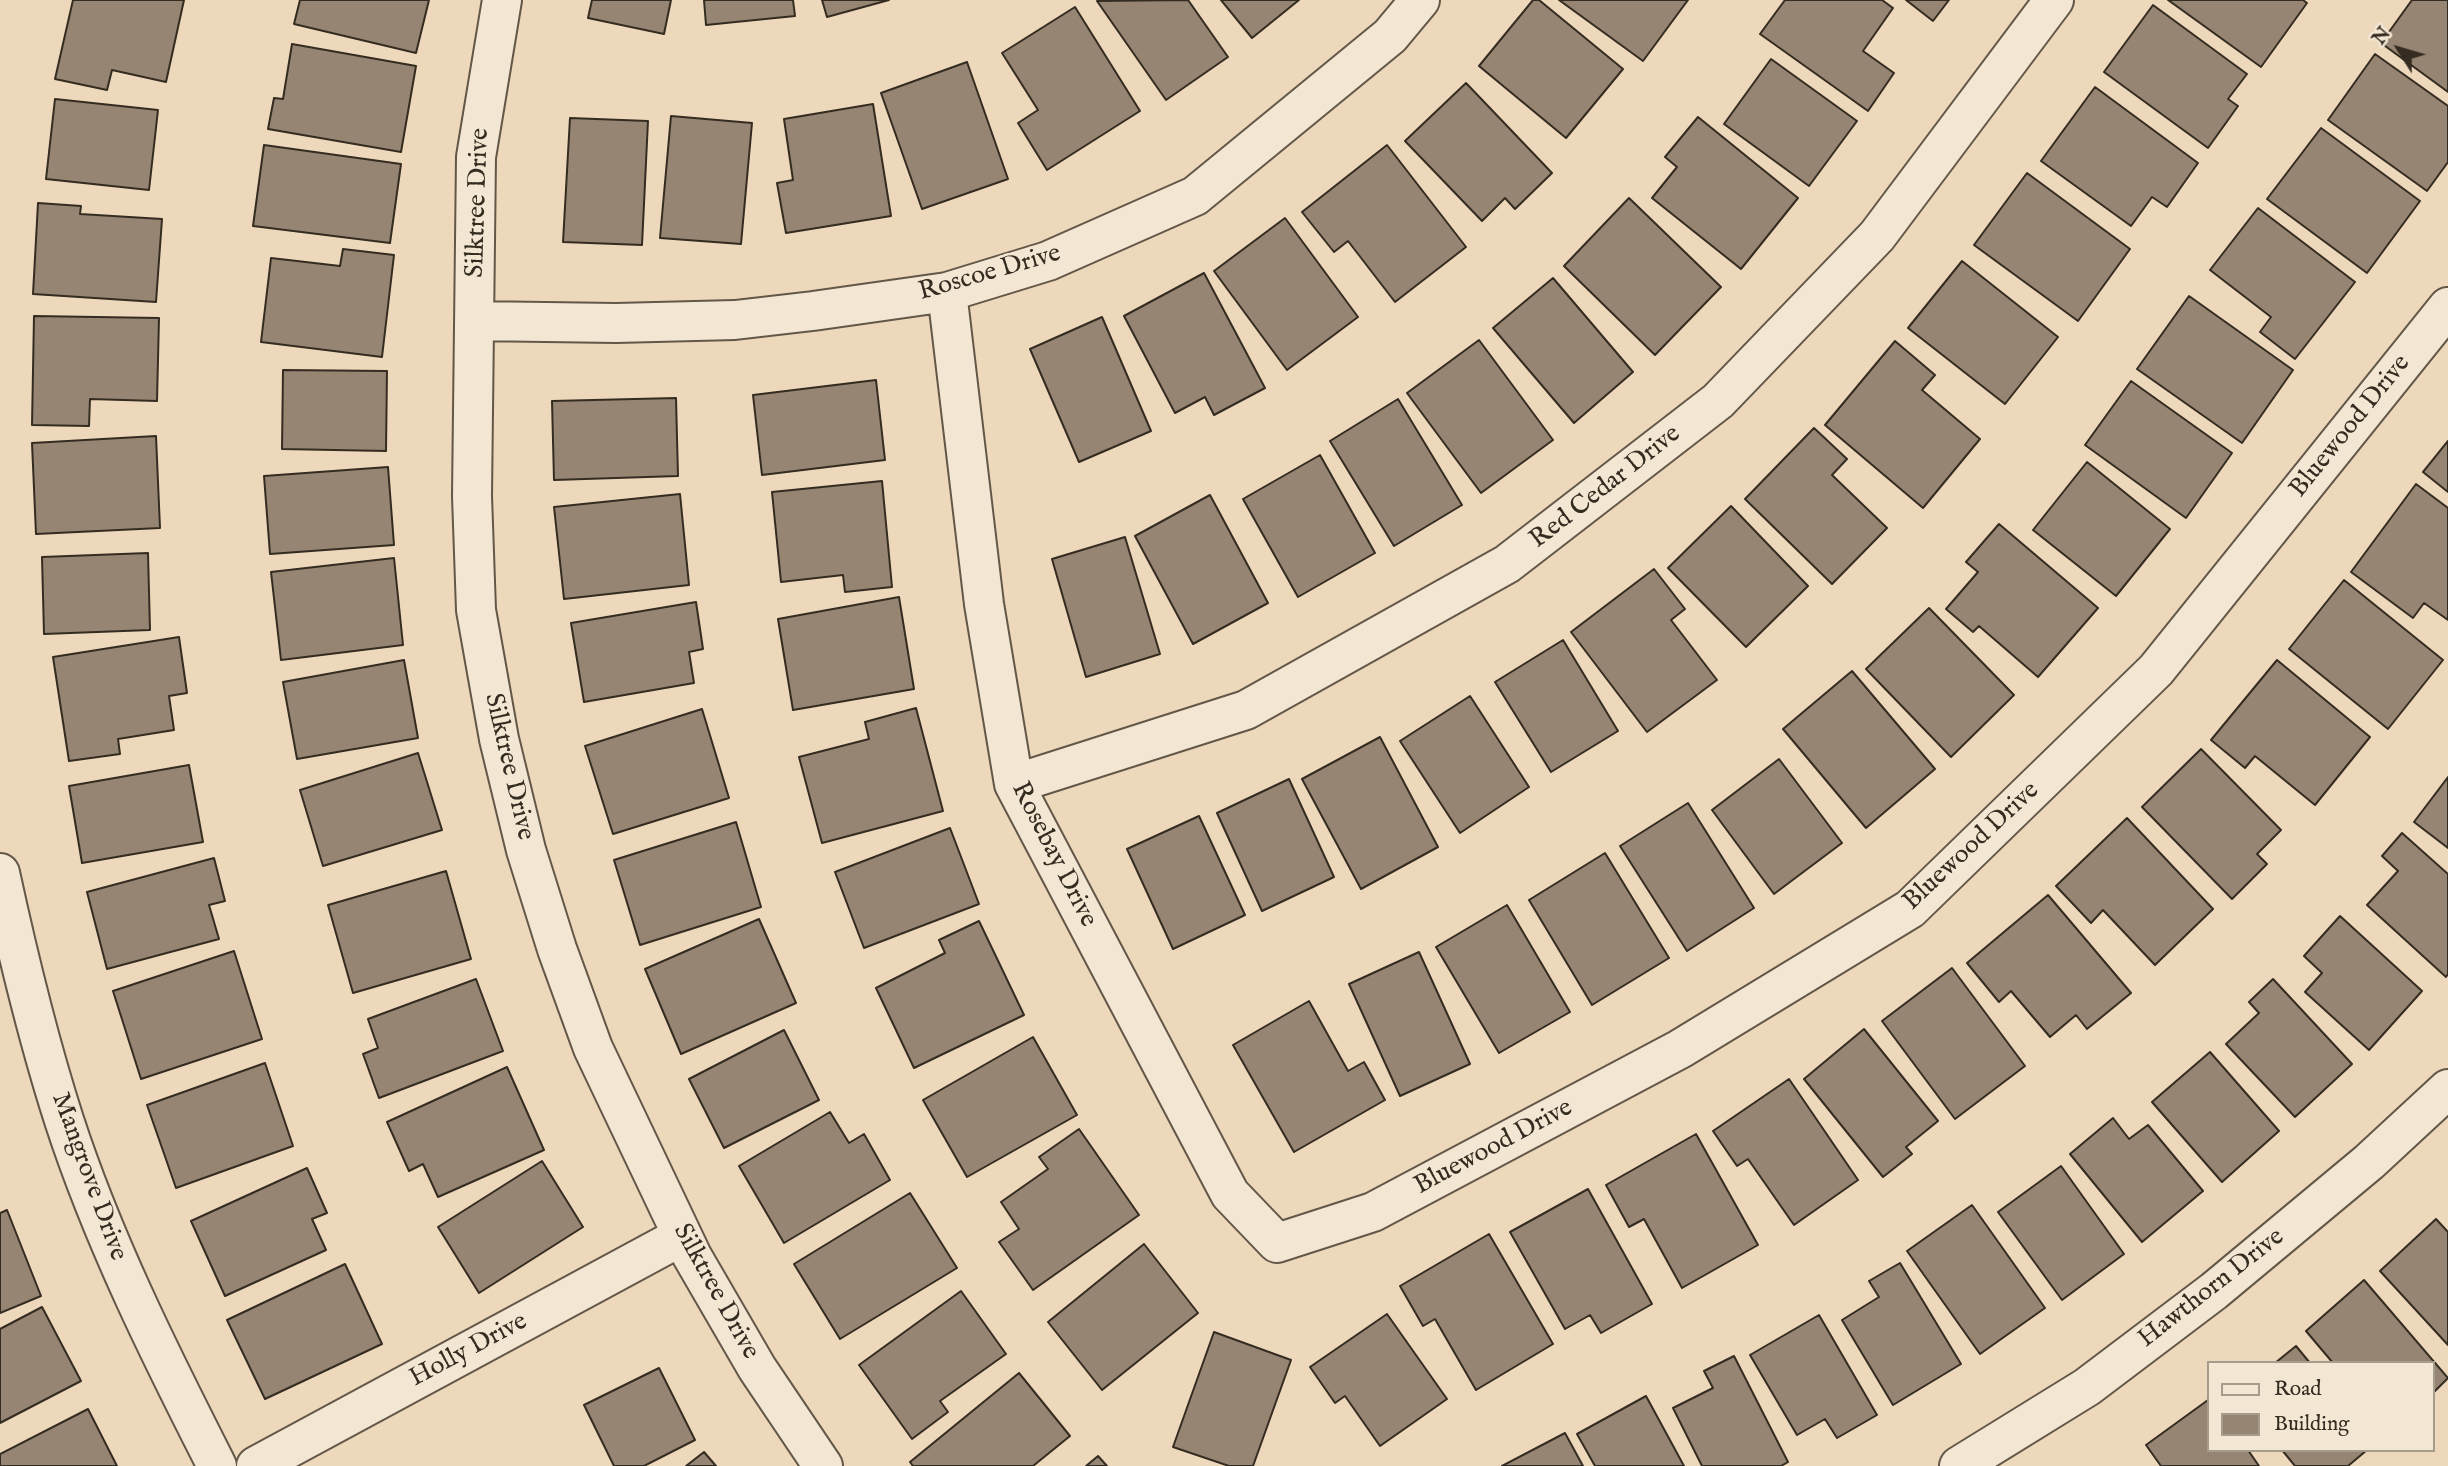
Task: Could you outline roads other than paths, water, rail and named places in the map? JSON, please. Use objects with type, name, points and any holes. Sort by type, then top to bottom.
[{"type":"street","name":"Silktree Drive","points":[[502,0],[476,157],[472,496],[476,610],[499,740],[526,850],[557,949],[584,1023],[635,1140],[682,1237],[757,1368],[822,1466]]},
{"type":"street","name":"Roscoe Drive","points":[[475,321],[616,323],[735,320],[947,292],[1048,261],[1195,196],[1390,36],[1420,0]]},
{"type":"street","name":"Red Cedar Drive","points":[[1014,783],[1246,710],[1507,564],[1718,401],[1877,236],[2054,0]]},
{"type":"street","name":"Rosebay Drive","points":[[947,292],[984,604],[1014,783],[1230,1194],[1277,1243]]},
{"type":"street","name":"Bluewood Drive","points":[[1277,1243],[1373,1212],[1680,1049],[1910,909],[2156,670],[2448,307]]},
{"type":"street","name":"Mangrove Drive","points":[[0,873],[38,1028],[65,1121],[92,1196],[135,1298],[217,1466]]},
{"type":"street","name":"Hawthorn Drive","points":[[1959,1466],[2087,1387],[2214,1290],[2369,1162],[2448,1089]]},
{"type":"street","name":"Holly Drive","points":[[256,1466],[682,1237]]}]
